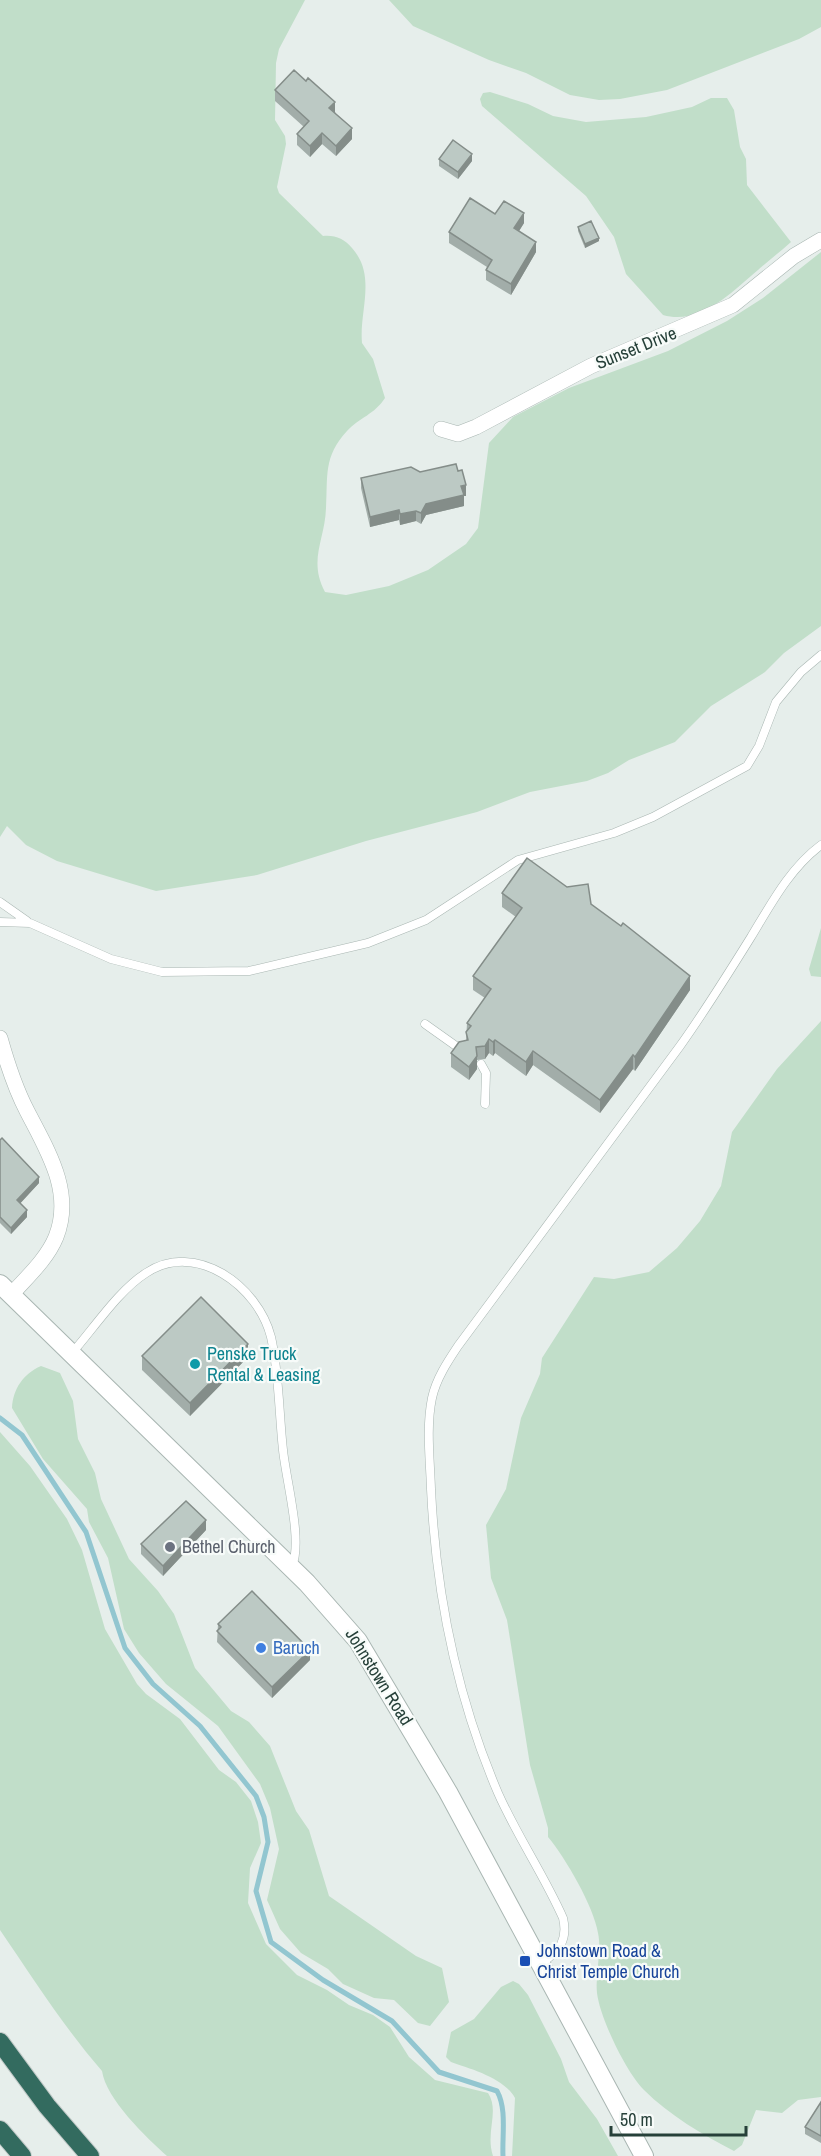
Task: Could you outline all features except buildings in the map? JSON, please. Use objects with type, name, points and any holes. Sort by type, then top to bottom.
[{"type":"highway","points":[[0,2042],[47,2106],[90,2156]]},
{"type":"highway","points":[[0,2130],[22,2156]]},
{"type":"street","name":"Sunset Drive","points":[[441,429],[458,434],[591,366],[724,310],[821,240]]},
{"type":"street","points":[[0,1038],[27,1110],[56,1171],[61,1191],[60,1221],[56,1237],[37,1266],[6,1290]]},
{"type":"street","name":"Johnstown Road","points":[[6,1290],[292,1568],[330,1606],[358,1641],[448,1791],[644,2156]]},
{"type":"lane","points":[[0,902],[30,923],[111,959],[162,972],[249,971],[368,943],[426,920],[518,860],[614,833],[653,817],[747,766],[759,746],[776,702],[801,672],[821,655]]},
{"type":"lane","points":[[540,1964],[556,1953],[563,1943],[566,1929],[556,1902],[498,1793],[453,1664],[434,1554],[430,1449],[432,1396],[444,1369],[458,1346],[680,1046],[779,891],[801,862],[821,845]]},
{"type":"lane","points":[[0,922],[30,923]]},
{"type":"lane","points":[[425,1023],[463,1051]]},
{"type":"lane","points":[[481,1064],[486,1073],[485,1104]]},
{"type":"lane","points":[[71,1354],[129,1288],[146,1273],[164,1264],[182,1261],[220,1270],[252,1300],[271,1337],[297,1550],[292,1568]]},
{"type":"green space","points":[[0,0],[305,0],[279,49],[276,63],[275,120],[285,136],[286,144],[277,187],[279,193],[323,236],[343,240],[359,259],[364,270],[365,282],[362,343],[373,359],[385,398],[377,408],[347,431],[339,440],[330,458],[325,519],[318,560],[320,581],[325,592],[346,595],[389,586],[428,570],[466,544],[478,528],[489,443],[513,417],[569,388],[668,351],[727,321],[763,298],[821,252],[821,626],[784,653],[765,672],[711,706],[675,742],[629,760],[608,773],[587,781],[530,792],[477,812],[366,841],[257,875],[156,891],[57,861],[26,845],[7,826],[0,837]]},
{"type":"green space","points":[[389,0],[821,0],[821,27],[799,39],[667,90],[620,99],[599,100],[570,95],[526,73],[489,60],[413,26]]},
{"type":"green space","points":[[490,92],[528,104],[553,116],[586,122],[646,117],[692,107],[711,98],[727,98],[734,110],[740,147],[746,159],[747,185],[791,242],[727,296],[703,311],[690,316],[663,315],[626,274],[614,237],[586,196],[482,106],[480,99],[483,93]]},
{"type":"green space","points":[[821,928],[821,977],[811,976],[809,969]]},
{"type":"green space","points":[[821,1021],[821,2097],[798,2100],[782,2113],[756,2110],[742,2145],[734,2151],[687,2124],[644,2090],[629,2071],[608,2030],[597,1993],[599,1948],[595,1922],[578,1883],[548,1837],[548,1828],[530,1765],[507,1620],[491,1578],[486,1525],[506,1489],[521,1418],[540,1374],[542,1358],[594,1277],[614,1279],[649,1272],[677,1248],[700,1221],[721,1186],[732,1132],[777,1069]]},
{"type":"green space","points":[[41,1366],[60,1373],[73,1401],[78,1439],[95,1473],[101,1499],[129,1559],[158,1591],[174,1614],[195,1668],[231,1711],[249,1722],[270,1746],[296,1811],[309,1830],[329,1896],[416,1956],[442,1968],[449,2002],[430,2026],[418,2023],[394,2000],[374,1998],[343,1984],[328,1969],[301,1953],[280,1929],[267,1900],[279,1849],[270,1808],[260,1784],[218,1726],[166,1684],[139,1653],[124,1629],[108,1558],[89,1522],[87,1509],[43,1459],[12,1408],[14,1395],[20,1383],[29,1373]]},
{"type":"green space","points":[[0,1432],[30,1466],[67,1519],[82,1550],[105,1629],[137,1684],[146,1694],[180,1719],[219,1770],[236,1782],[251,1801],[258,1822],[261,1843],[250,1868],[248,1903],[266,1944],[297,1975],[327,1990],[349,2005],[373,2015],[390,2027],[409,2057],[435,2080],[488,2093],[493,2107],[491,2147],[493,2156],[167,2156],[138,2128],[119,2105],[105,2082],[102,2071],[61,2019],[0,1930]]},
{"type":"green space","points":[[513,1981],[519,1984],[528,1995],[561,2059],[569,2082],[597,2119],[618,2156],[512,2156],[515,2098],[510,2091],[495,2080],[451,2062],[446,2057],[451,2032],[474,2019],[501,1987]]},
{"type":"waterway","points":[[0,1418],[22,1435],[86,1532],[125,1648],[153,1684],[200,1726],[256,1796],[264,1817],[268,1842],[256,1891],[271,1942],[323,1980],[392,2021],[439,2072],[497,2091],[503,2114],[503,2156]]},
{"type":"place","name":"Penske Truck Rental & Leasing","points":[[195,1364]]},
{"type":"place","name":"Bethel Church","points":[[170,1547]]},
{"type":"place","name":"Baruch","points":[[261,1648]]},
{"type":"place","name":"Johnstown Road & Christ Temple Church","points":[[525,1961]]}]
